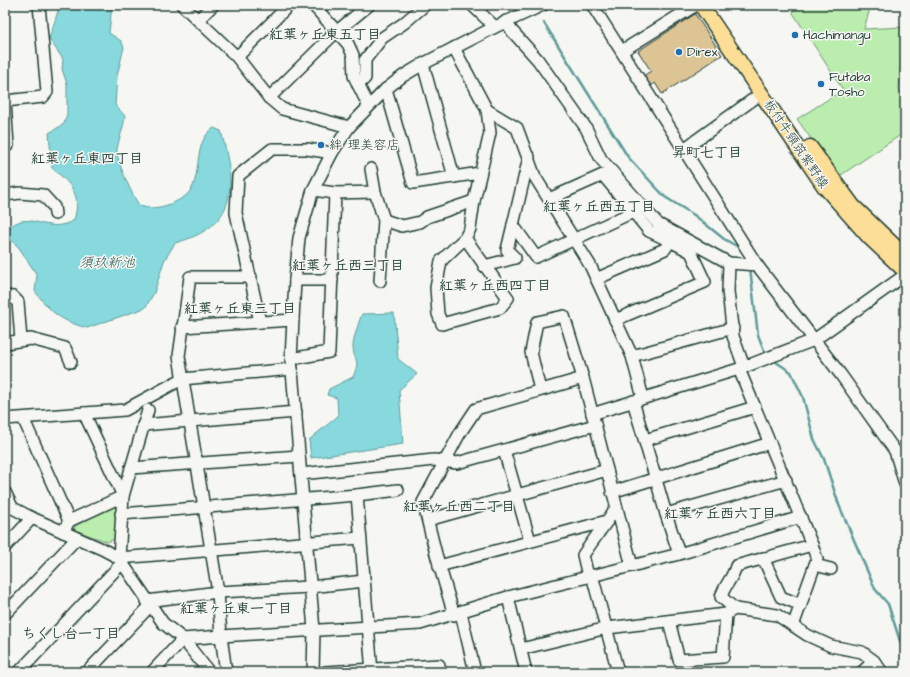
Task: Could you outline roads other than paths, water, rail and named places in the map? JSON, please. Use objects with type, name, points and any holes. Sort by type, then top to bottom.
[{"type":"main road","name":"板付牛頸筑紫野線","points":[[701,5],[824,186],[870,238],[905,271]]},
{"type":"main road","name":"板付牛頸筑紫野線","points":[[712,5],[832,179],[854,206],[905,256]]},
{"type":"street","points":[[5,146],[8,146],[5,102],[43,97],[47,92],[39,5]]},
{"type":"street","points":[[182,5],[237,57],[269,98],[282,109],[349,127]]},
{"type":"street","points":[[198,20],[213,5]]},
{"type":"street","points":[[237,57],[290,5]]},
{"type":"street","points":[[313,5],[348,44],[353,54],[354,76],[368,105]]},
{"type":"street","points":[[269,98],[336,32],[369,5]]},
{"type":"street","points":[[358,85],[365,78],[365,60],[382,38],[404,23],[425,5]]},
{"type":"street","points":[[472,5],[495,26]]},
{"type":"street","points":[[313,672],[314,630],[292,364],[295,280],[299,238],[313,190],[332,153],[349,127],[368,105],[386,89],[403,76],[423,64],[495,26],[543,5]]},
{"type":"street","points":[[592,5],[757,265],[895,451],[903,471],[905,484]]},
{"type":"street","points":[[622,51],[696,5]]},
{"type":"street","points":[[506,21],[512,31],[538,60],[586,128],[601,159],[658,224],[729,263],[757,265]]},
{"type":"street","points":[[454,48],[487,110],[490,133],[480,173],[470,229],[465,238],[441,261],[436,288],[438,314],[442,324],[500,308],[508,298],[465,238]]},
{"type":"street","points":[[423,64],[454,177]]},
{"type":"street","points":[[386,89],[413,183],[480,173]]},
{"type":"street","points":[[684,149],[762,93]]},
{"type":"street","points":[[487,110],[516,128],[529,157],[535,177],[574,239],[596,279],[632,356],[645,440],[655,479],[679,554]]},
{"type":"street","points":[[260,322],[236,213],[238,176],[272,149],[308,149],[332,153]]},
{"type":"street","points":[[484,266],[515,258],[507,250],[529,157]]},
{"type":"street","points":[[371,169],[375,192],[384,220],[380,281]]},
{"type":"street","points":[[549,199],[602,175],[649,231],[691,252],[705,282],[615,320]]},
{"type":"street","points":[[313,190],[335,193],[375,192]]},
{"type":"street","points":[[5,195],[20,193],[43,195],[54,206],[55,214]]},
{"type":"street","points":[[5,419],[125,410],[182,379],[292,364],[329,352],[335,193]]},
{"type":"street","points":[[384,220],[402,226],[408,225],[420,222],[427,217],[474,202]]},
{"type":"street","points":[[513,225],[536,257],[633,212]]},
{"type":"street","points":[[596,279],[665,249],[670,242]]},
{"type":"street","points":[[729,263],[728,292],[733,336],[741,368],[755,407],[802,517],[817,559],[793,626]]},
{"type":"street","points":[[592,414],[741,368],[814,340],[905,275]]},
{"type":"street","points":[[226,672],[221,636],[218,592],[188,420],[179,356],[190,277],[251,277]]},
{"type":"street","points":[[295,280],[332,280]]},
{"type":"street","points":[[5,296],[13,296],[18,302],[21,340]]},
{"type":"street","points":[[540,390],[530,352],[538,322],[564,316],[583,378],[632,566]]},
{"type":"street","points":[[182,327],[293,320]]},
{"type":"street","points":[[632,356],[733,328]]},
{"type":"street","points":[[5,343],[31,339],[65,348],[71,362]]},
{"type":"street","points":[[475,672],[457,614],[439,566],[424,502],[460,433],[476,409],[583,378]]},
{"type":"street","points":[[645,440],[755,407]]},
{"type":"street","points":[[19,672],[120,560],[123,496],[148,410]]},
{"type":"street","points":[[84,412],[123,496]]},
{"type":"street","points":[[143,425],[296,412]]},
{"type":"street","points":[[22,418],[69,521]]},
{"type":"street","points":[[301,474],[434,460],[457,463],[595,425]]},
{"type":"street","points":[[612,492],[770,443]]},
{"type":"street","points":[[504,450],[530,541]]},
{"type":"street","points":[[131,468],[299,456]]},
{"type":"street","points":[[428,520],[607,470]]},
{"type":"street","points":[[666,514],[786,480]]},
{"type":"street","points":[[121,514],[303,500],[398,490]]},
{"type":"street","points":[[5,492],[8,506],[63,532],[102,548],[120,560],[163,623],[183,640],[209,672]]},
{"type":"street","points":[[357,495],[372,670]]},
{"type":"street","points":[[63,532],[69,521],[123,496]]},
{"type":"street","points":[[616,508],[583,555],[607,628],[618,672]]},
{"type":"street","points":[[152,672],[183,640],[221,636],[420,624],[457,614],[508,597],[679,554],[802,517]]},
{"type":"street","points":[[5,547],[32,518]]},
{"type":"street","points":[[439,566],[607,521]]},
{"type":"street","points":[[5,614],[77,538]]},
{"type":"street","points":[[120,560],[211,549],[307,544],[360,538]]},
{"type":"street","points":[[669,621],[679,660],[723,657],[731,611],[721,597],[723,588],[734,574],[736,566],[812,545]]},
{"type":"street","points":[[763,558],[781,597],[801,605]]},
{"type":"street","points":[[815,565],[831,569]]},
{"type":"street","points":[[87,672],[149,604],[218,592],[310,587],[364,581]]},
{"type":"street","points":[[508,597],[526,672]]},
{"type":"street","points":[[521,650],[607,628],[669,621],[731,611],[777,615],[807,636],[831,646],[862,652],[874,661],[882,672]]},
{"type":"street","points":[[862,672],[874,661]]},
{"type":"street","points":[[325,672],[439,665],[440,672]]},
{"type":"water","name":"須玖新池","points":[[60,5],[112,5],[109,33],[121,41],[124,47],[117,76],[115,105],[125,116],[117,154],[125,178],[140,206],[155,208],[170,204],[188,193],[195,181],[203,140],[214,128],[221,131],[229,169],[230,186],[228,201],[222,215],[211,226],[196,236],[175,243],[164,261],[154,293],[145,308],[87,328],[63,319],[46,305],[35,291],[37,275],[20,249],[8,236],[8,229],[16,223],[23,221],[55,225],[64,224],[74,220],[77,203],[76,196],[65,179],[52,168],[49,133],[64,124],[67,114],[67,84],[62,69],[63,59],[49,39]]},
{"type":"water","points":[[394,313],[398,359],[417,374],[399,390],[403,444],[311,458],[309,440],[338,416],[337,398],[327,395],[329,389],[353,377],[357,367],[353,345],[356,330],[362,314]]},
{"type":"waterway","points":[[544,23],[628,157],[665,197],[694,215],[724,239],[740,248]]},
{"type":"waterway","points":[[750,268],[758,335],[766,355]]},
{"type":"waterway","points":[[773,360],[791,372],[803,397],[814,439],[824,459],[839,505],[875,589],[888,604],[900,641],[905,651]]},
{"type":"place","name":"Hachimangu","points":[[795,35]]},
{"type":"place","name":"Direx","points":[[679,52]]},
{"type":"place","name":"Futaba Tosho","points":[[821,84]]},
{"type":"place","name":"絆 理美容店","points":[[321,145]]},
{"type":"district","name":"紅葉ヶ丘東五丁目","points":[[325,35]]},
{"type":"district","name":"昇町七丁目","points":[[707,153]]},
{"type":"district","name":"紅葉ヶ丘東四丁目","points":[[87,159]]},
{"type":"district","name":"紅葉ヶ丘西五丁目","points":[[599,207]]},
{"type":"district","name":"紅葉ヶ丘西三丁目","points":[[348,266]]},
{"type":"district","name":"紅葉ヶ丘西四丁目","points":[[495,286]]},
{"type":"district","name":"紅葉ヶ丘東三丁目","points":[[240,309]]},
{"type":"district","name":"紅葉ヶ丘西二丁目","points":[[459,507]]},
{"type":"district","name":"紅葉ヶ丘西六丁目","points":[[720,514]]},
{"type":"district","name":"紅葉ヶ丘東一丁目","points":[[236,609]]},
{"type":"district","name":"ちくし台一丁目","points":[[71,634]]}]
